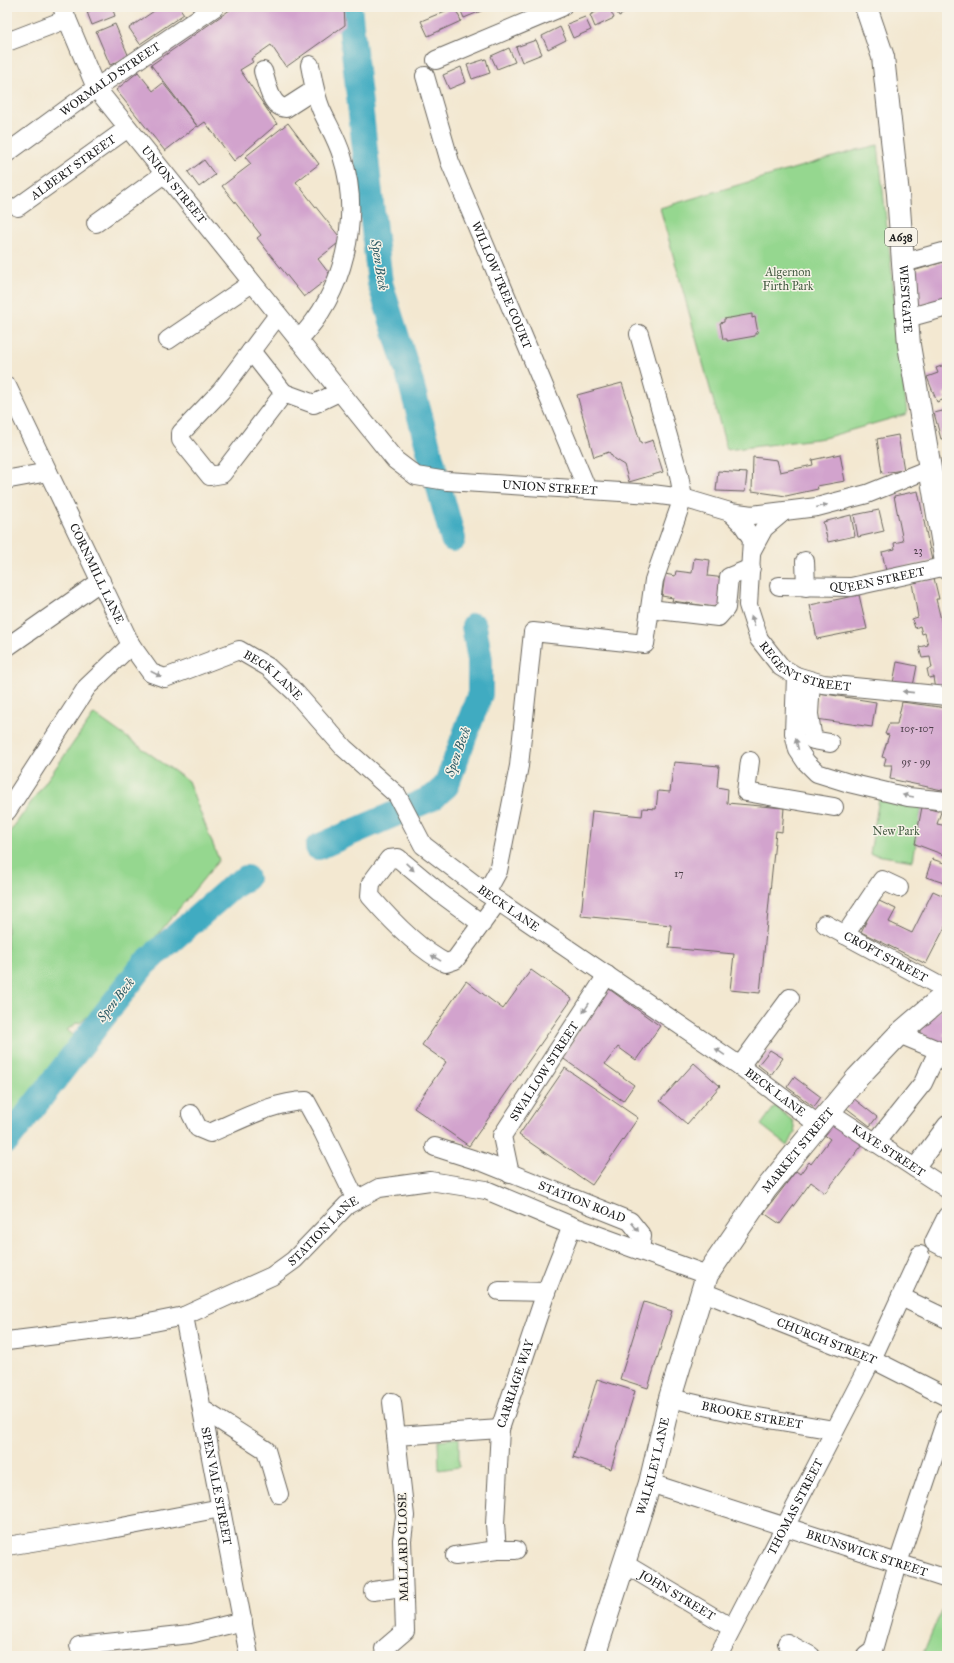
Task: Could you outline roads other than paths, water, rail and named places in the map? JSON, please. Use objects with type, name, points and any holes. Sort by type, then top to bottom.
[{"type":"main road","name":"WESTGATE","points":[[866,7],[883,57],[898,194],[909,345],[938,465],[947,567]]},
{"type":"main road","name":"MARKET STREET","points":[[705,1284],[766,1189],[857,1078],[899,1034],[947,991]]},
{"type":"main road","name":"WALKLEY LANE","points":[[594,1656],[650,1483],[670,1398],[705,1284]]},
{"type":"street","points":[[436,60],[562,7]]},
{"type":"street","name":"WORMALD STREET","points":[[7,153],[205,10]]},
{"type":"street","points":[[7,42],[65,13]]},
{"type":"street","name":"UNION STREET","points":[[65,13],[96,88],[395,460],[416,476],[447,481],[652,494],[683,498],[730,512],[752,515],[817,508],[867,494],[938,465]]},
{"type":"street","points":[[298,340],[312,326],[330,294],[348,244],[351,215],[348,181],[342,157],[314,90],[310,65]]},
{"type":"street","points":[[263,71],[274,102],[281,107],[286,108],[314,90]]},
{"type":"street","name":"WILLOW TREE COURT","points":[[425,76],[450,162],[522,330],[588,490]]},
{"type":"street","name":"ALBERT STREET","points":[[18,207],[128,128]]},
{"type":"street","points":[[96,223],[164,174]]},
{"type":"street","points":[[903,263],[947,251]]},
{"type":"street","points":[[168,340],[252,283]]},
{"type":"street","points":[[907,318],[947,307]]},
{"type":"street","points":[[278,315],[221,391],[181,433],[181,440],[210,476],[222,474],[284,393]]},
{"type":"street","points":[[478,929],[440,893],[398,858],[389,859],[371,883],[370,896],[381,909],[433,957],[446,963],[455,960],[478,929],[492,897],[519,766],[533,632],[645,644],[654,580],[683,498],[679,475],[639,334]]},
{"type":"street","points":[[251,351],[284,393],[314,404],[339,392]]},
{"type":"street","name":"CORNMILL LANE","points":[[7,386],[131,645],[151,672],[165,678],[239,650]]},
{"type":"street","points":[[7,477],[10,479],[48,472]]},
{"type":"street","name":"REGENT STREET","points":[[730,512],[743,525],[752,539],[748,605],[759,639],[781,668],[823,684],[947,696]]},
{"type":"street","name":"REGENT STREET","points":[[752,550],[764,528],[783,512]]},
{"type":"street","points":[[805,561],[806,587]]},
{"type":"street","name":"QUEEN STREET","points":[[779,586],[851,587],[947,567]]},
{"type":"street","points":[[650,610],[718,617],[726,608],[729,577],[751,568]]},
{"type":"street","points":[[7,647],[101,581]]},
{"type":"street","points":[[7,811],[87,687],[131,645]]},
{"type":"street","name":"BECK LANE","points":[[239,650],[268,667],[295,692],[344,748],[397,795],[422,845],[492,897],[740,1066],[824,1119]]},
{"type":"street","points":[[804,678],[812,740],[830,743]]},
{"type":"street","points":[[804,678],[794,733],[798,750],[806,762],[818,773],[849,783],[908,797],[947,801]]},
{"type":"street","points":[[750,761],[746,792],[834,807]]},
{"type":"street","points":[[845,935],[882,880],[899,888]]},
{"type":"street","name":"CROFT STREET","points":[[824,924],[947,991]]},
{"type":"street","name":"SWALLOW STREET","points":[[510,1174],[502,1136],[607,975]]},
{"type":"street","points":[[740,1066],[790,998]]},
{"type":"street","points":[[875,1143],[923,1083],[943,1052],[899,1034]]},
{"type":"street","points":[[191,1114],[198,1128],[210,1133],[252,1115],[293,1101],[306,1102],[324,1132],[356,1200]]},
{"type":"street","name":"KAYE STREET","points":[[824,1119],[875,1143],[947,1189]]},
{"type":"street","points":[[915,1168],[947,1125]]},
{"type":"street","name":"STATION ROAD","points":[[435,1147],[510,1174],[630,1221],[642,1236],[640,1250]]},
{"type":"street","name":"STATION LANE","points":[[7,1341],[138,1325],[184,1316],[272,1276],[294,1260],[347,1205],[379,1188],[430,1181],[486,1190],[572,1226],[640,1250]]},
{"type":"street","points":[[947,1216],[934,1242],[947,1249]]},
{"type":"street","name":"CARRIAGE WAY","points":[[497,1550],[495,1524],[500,1429],[546,1292],[572,1226]]},
{"type":"street","points":[[640,1250],[705,1284]]},
{"type":"street","name":"THOMAS STREET","points":[[718,1656],[872,1359],[920,1255]]},
{"type":"street","name":"CHURCH STREET","points":[[705,1284],[872,1359],[947,1397]]},
{"type":"street","points":[[500,1291],[546,1292]]},
{"type":"street","points":[[901,1297],[947,1319]]},
{"type":"street","name":"SPEN VALE STREET","points":[[184,1316],[249,1656]]},
{"type":"street","name":"BROOKE STREET","points":[[670,1398],[740,1414],[834,1430]]},
{"type":"street","name":"MALLARD CLOSE","points":[[384,1649],[405,1630],[402,1540],[405,1516],[392,1402]]},
{"type":"street","points":[[202,1409],[266,1450],[279,1494]]},
{"type":"street","points":[[866,1656],[873,1651],[898,1563],[947,1417]]},
{"type":"street","points":[[396,1436],[500,1429]]},
{"type":"street","name":"BRUNSWICK STREET","points":[[650,1483],[784,1528],[947,1579]]},
{"type":"street","points":[[7,1546],[106,1530],[221,1508]]},
{"type":"street","points":[[455,1556],[497,1550],[516,1550]]},
{"type":"street","name":"JOHN STREET","points":[[623,1563],[732,1628]]},
{"type":"street","points":[[373,1591],[403,1586]]},
{"type":"street","points":[[79,1646],[190,1634],[243,1621]]},
{"type":"street","points":[[787,1642],[811,1656]]},
{"type":"waterway","name":"Spen Beck","points":[[349,7],[380,283],[409,376],[453,539]]},
{"type":"waterway","name":"Spen Beck","points":[[318,847],[432,798],[446,786],[480,694],[480,660],[474,626]]},
{"type":"waterway","name":"Spen Beck","points":[[7,1141],[144,964],[232,887],[246,878]]},
{"type":"park label","name":"Algernon Firth Park","points":[[788,279]]},
{"type":"park label","name":"New Park","points":[[896,831]]}]
